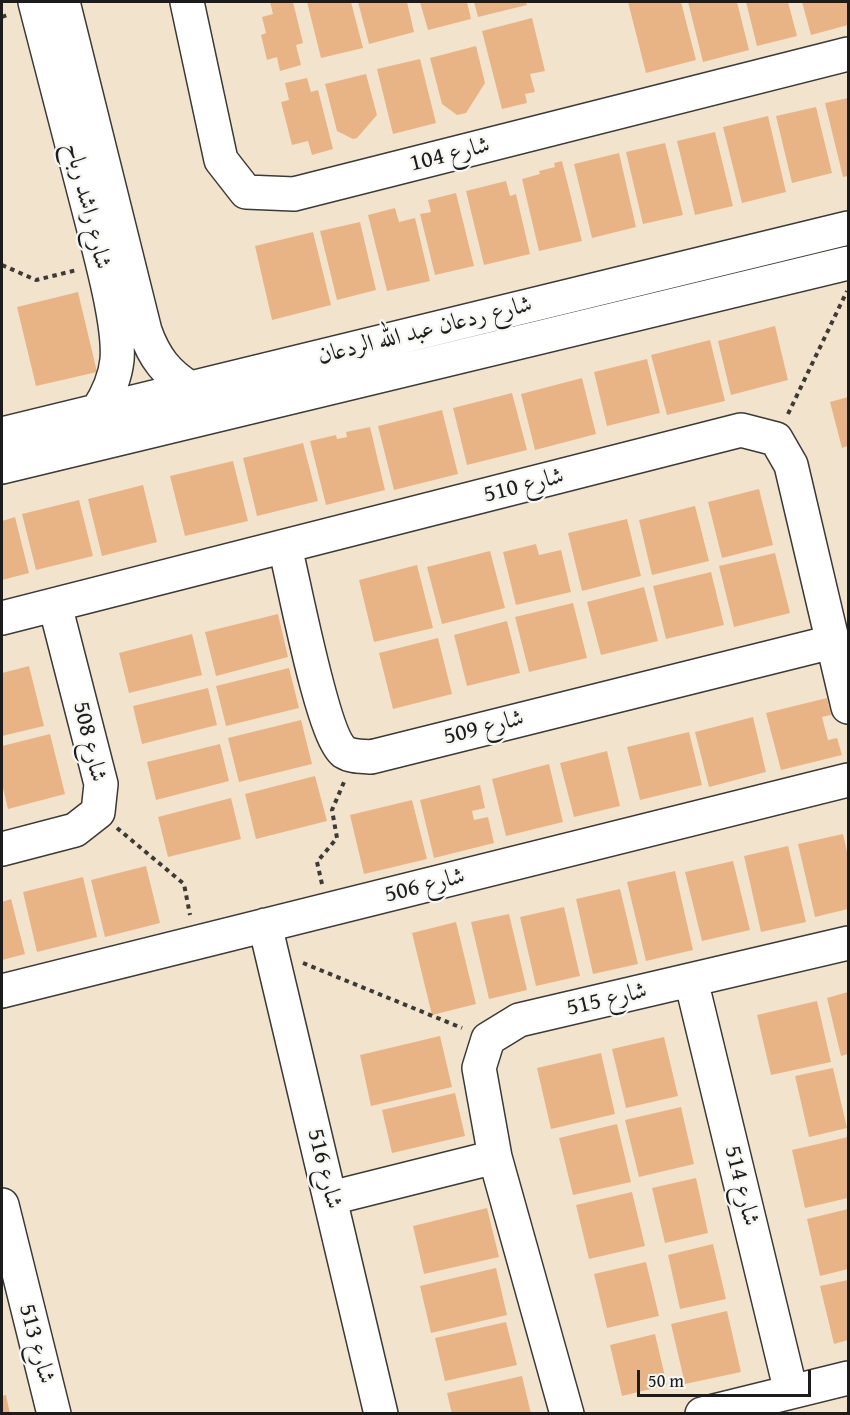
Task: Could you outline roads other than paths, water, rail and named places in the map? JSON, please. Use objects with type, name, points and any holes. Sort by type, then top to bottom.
[{"type":"street","name":"شارع راشد رباح","points":[[35,2],[102,263],[130,335],[153,352],[166,370],[190,388]]},
{"type":"street","name":"شارع راشد رباح","points":[[63,2],[130,335],[117,358],[115,376],[98,410]]},
{"type":"street","name":"شارع 104","points":[[187,2],[221,160],[246,192],[294,194],[849,54]]},
{"type":"street","name":"شارع ردعان عبد الله الردعان","points":[[2,434],[849,228]]},
{"type":"street","name":"شارع ردعان عبد الله الردعان","points":[[2,468],[849,263]]},
{"type":"street","name":"شارع 510","points":[[2,618],[741,430],[776,439],[791,465],[832,642]]},
{"type":"street","name":"شارع 509","points":[[285,547],[327,719],[343,751],[354,756],[371,756],[832,642]]},
{"type":"street","name":"شارع 508","points":[[2,849],[75,830],[99,812],[101,784],[55,605]]},
{"type":"street","points":[[832,642],[849,706]]},
{"type":"street","name":"شارع 506","points":[[2,991],[196,943],[268,937],[328,910],[849,780]]},
{"type":"street","name":"شارع 516","points":[[268,937],[381,1413]]},
{"type":"street","name":"شارع 515","points":[[495,1157],[479,1068],[488,1039],[519,1020],[849,944]]},
{"type":"street","name":"شارع 514","points":[[691,980],[790,1392]]},
{"type":"street","points":[[331,1198],[495,1157],[567,1413]]},
{"type":"street","name":"شارع 513","points":[[2,1205],[10,1279],[54,1413]]},
{"type":"street","points":[[702,1413],[849,1378]]}]
